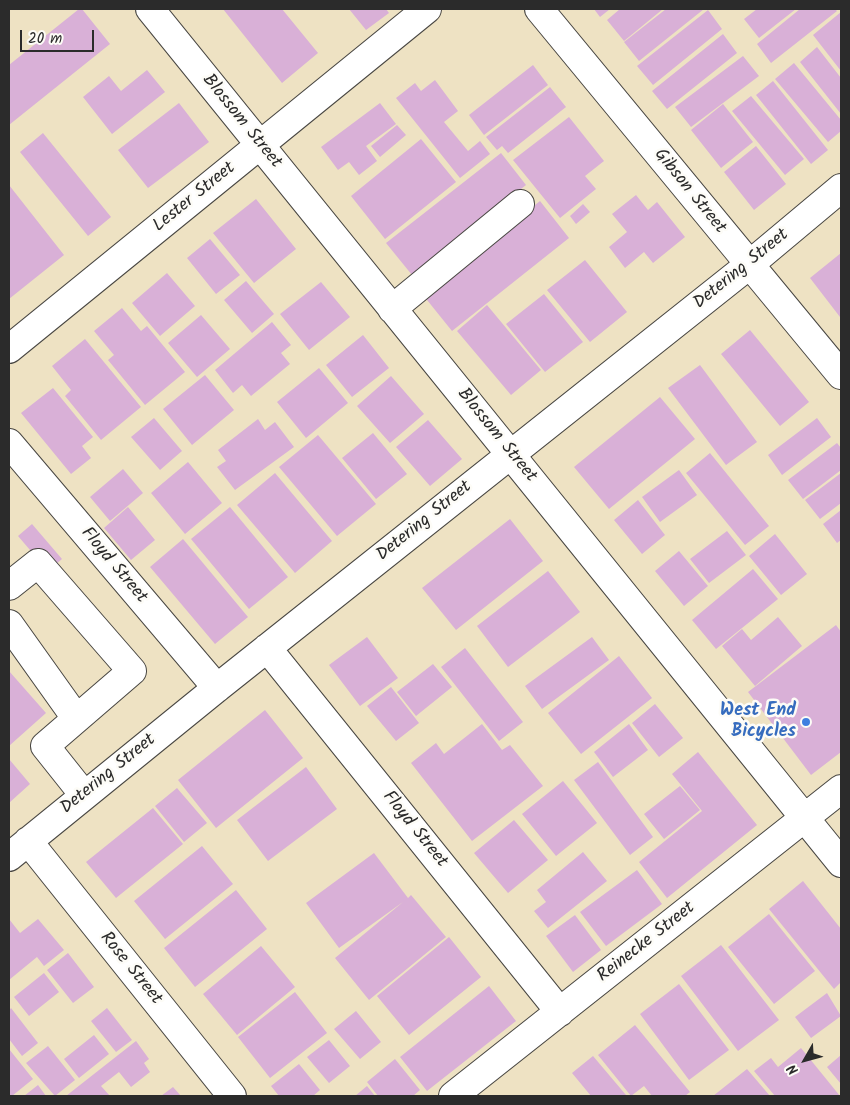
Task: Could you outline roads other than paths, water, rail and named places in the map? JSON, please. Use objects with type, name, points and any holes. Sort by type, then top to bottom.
[{"type":"street","name":"Blossom Street","points":[[150,9],[841,864]]},
{"type":"street","name":"Lester Street","points":[[9,349],[427,9]]},
{"type":"street","name":"Gibson Street","points":[[538,9],[841,375]]},
{"type":"street","name":"Detering Street","points":[[18,849],[267,648],[749,265],[841,188]]},
{"type":"street","points":[[392,309],[520,204]]},
{"type":"street","name":"Floyd Street","points":[[9,444],[217,688]]},
{"type":"street","points":[[9,586],[38,563],[132,671],[45,746],[84,795]]},
{"type":"street","points":[[9,624],[76,718]]},
{"type":"street","name":"Floyd Street","points":[[267,648],[560,1012]]},
{"type":"street","name":"Reinecke Street","points":[[453,1096],[841,789]]},
{"type":"street","name":"Rose Street","points":[[18,849],[232,1096]]},
{"type":"place","name":"West End Bicycles","points":[[806,722]]}]
